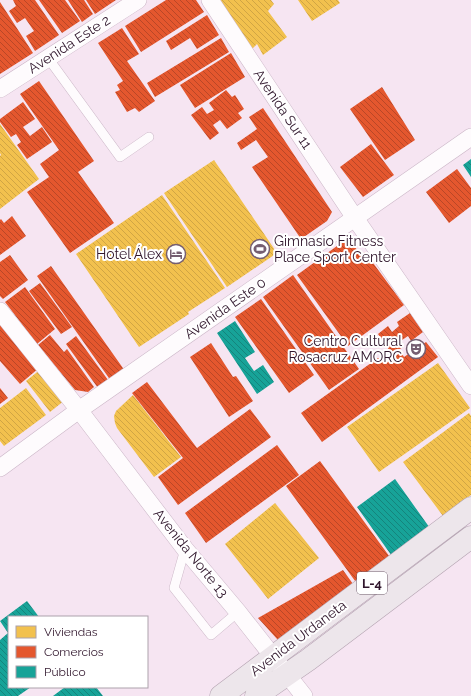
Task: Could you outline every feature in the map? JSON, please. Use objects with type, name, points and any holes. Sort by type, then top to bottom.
[{"type":"main road","name":"Avenida Urdaneta","points":[[221,696],[471,508]]},
{"type":"main road","name":"Avenida Urdaneta","points":[[256,696],[287,675],[471,537]]},
{"type":"street","name":"Avenida Este 2","points":[[0,89],[138,0]]},
{"type":"street","name":"Avenida Sur 11","points":[[210,0],[355,218],[471,386]]},
{"type":"street","name":"Avenida Este 0","points":[[0,468],[80,410],[471,137]]},
{"type":"street","name":"Avenida Norte 13","points":[[0,311],[80,410],[185,549],[238,612],[304,696]]},
{"type":"lane","points":[[48,58],[120,157],[149,138]]},
{"type":"lane","points":[[185,549],[174,588],[211,634],[238,612]]},
{"type":"building: Viviendas","points":[[219,0],[271,0],[274,4],[268,11],[287,37],[263,55],[257,44],[251,50]]},
{"type":"building: Viviendas","points":[[298,0],[338,0],[340,3],[312,21]]},
{"type":"building: Viviendas","points":[[0,124],[39,179],[0,209],[1,155]]},
{"type":"building: Viviendas","points":[[214,160],[277,253],[227,287],[164,193]]},
{"type":"building: Viviendas","points":[[162,195],[225,288],[139,347],[76,254]]},
{"type":"building: Viviendas","points":[[438,363],[470,408],[379,472],[347,427]]},
{"type":"building: Viviendas","points":[[41,369],[65,400],[50,412],[26,381]]},
{"type":"building: Viviendas","points":[[26,388],[46,415],[4,446],[0,441],[0,408]]},
{"type":"building: Viviendas","points":[[133,395],[181,457],[154,477],[117,428],[115,423],[114,416],[116,411]]},
{"type":"building: Viviendas","points":[[469,413],[471,416],[471,495],[443,516],[403,462]]},
{"type":"building: Viviendas","points":[[275,503],[319,558],[268,599],[225,544]]},
{"type":"building: Comercios","points":[[13,0],[35,0],[59,35],[35,51],[26,36],[34,31],[25,18],[17,23],[9,11],[16,6]]},
{"type":"building: Comercios","points":[[39,0],[65,0],[80,21],[62,33]]},
{"type":"building: Comercios","points":[[68,0],[84,0],[93,14],[82,22]]},
{"type":"building: Comercios","points":[[86,0],[116,0],[95,14]]},
{"type":"building: Comercios","points":[[166,0],[196,0],[204,12],[141,52],[125,26]]},
{"type":"building: Comercios","points":[[0,2],[33,53],[0,74]]},
{"type":"building: Comercios","points":[[207,15],[219,35],[197,49],[190,38],[171,50],[166,41]]},
{"type":"building: Comercios","points":[[122,28],[139,54],[127,61],[155,101],[139,112],[135,108],[127,112],[115,92],[120,90],[117,85],[123,81],[98,43]]},
{"type":"building: Comercios","points":[[221,38],[229,52],[155,97],[147,83]]},
{"type":"building: Comercios","points":[[231,53],[245,77],[195,108],[180,85]]},
{"type":"building: Comercios","points":[[39,81],[94,161],[78,172],[114,223],[70,253],[27,192],[49,177],[40,164],[59,150],[20,94]]},
{"type":"building: Comercios","points":[[382,87],[415,140],[385,160],[350,109]]},
{"type":"building: Comercios","points":[[226,90],[232,97],[235,95],[244,109],[238,113],[242,118],[227,129],[220,120],[213,125],[219,133],[210,140],[191,115],[202,107],[207,114],[214,110],[209,103]]},
{"type":"building: Comercios","points":[[23,102],[35,119],[23,127],[30,136],[42,127],[52,142],[27,159],[17,145],[21,142],[16,134],[11,137],[0,122],[0,119]]},
{"type":"building: Comercios","points":[[263,108],[332,212],[327,221],[301,239],[252,167],[268,157],[256,140],[241,150],[237,143],[257,129],[249,117]]},
{"type":"building: Comercios","points":[[371,144],[394,175],[363,197],[340,167]]},
{"type":"building: Comercios","points":[[457,169],[471,188],[471,206],[449,223],[426,192]]},
{"type":"building: Comercios","points":[[12,216],[26,236],[0,255],[0,220],[1,219],[4,223]]},
{"type":"building: Comercios","points":[[348,238],[361,255],[365,252],[404,305],[348,346],[297,275]]},
{"type":"building: Comercios","points":[[10,255],[28,280],[3,299],[0,296],[0,262]]},
{"type":"building: Comercios","points":[[51,266],[125,371],[111,381],[37,276]]},
{"type":"building: Comercios","points":[[293,275],[359,369],[329,390],[263,297]]},
{"type":"building: Comercios","points":[[40,283],[72,327],[61,334],[29,291]]},
{"type":"building: Comercios","points":[[25,287],[55,329],[37,344],[5,302]]},
{"type":"building: Comercios","points":[[261,299],[314,375],[289,393],[235,317]]},
{"type":"building: Comercios","points":[[410,313],[423,332],[411,341],[408,336],[399,342],[403,347],[392,354],[378,334],[388,326],[392,332],[399,326],[397,322]]},
{"type":"building: Comercios","points":[[0,320],[39,368],[20,384],[0,361]]},
{"type":"building: Comercios","points":[[50,335],[64,352],[67,349],[94,387],[88,392],[75,390],[38,345]]},
{"type":"building: Comercios","points":[[76,336],[108,380],[98,388],[66,344]]},
{"type":"building: Comercios","points":[[426,342],[438,357],[322,442],[301,413],[378,358],[385,364],[401,352],[404,357]]},
{"type":"building: Comercios","points":[[211,343],[233,377],[236,376],[253,401],[229,417],[190,357]]},
{"type":"building: Comercios","points":[[147,382],[197,448],[250,409],[271,437],[178,505],[158,477],[183,458],[132,393]]},
{"type":"building: Comercios","points":[[0,388],[8,398],[0,404]]},
{"type":"building: Comercios","points":[[277,445],[299,475],[206,543],[185,513]]},
{"type":"building: Comercios","points":[[320,461],[392,560],[358,585],[286,486]]},
{"type":"building: Comercios","points":[[343,570],[353,584],[278,640],[258,618]]},
{"type":"building: Público","points":[[471,159],[471,177],[463,165]]},
{"type":"building: Público","points":[[235,321],[255,352],[245,358],[254,371],[263,365],[274,382],[257,394],[217,333]]},
{"type":"building: Público","points":[[395,479],[432,531],[394,559],[357,507]]},
{"type":"building: Público","points":[[27,601],[38,616],[8,616],[8,633],[0,621]]},
{"type":"building: Público","points":[[8,633],[8,688],[30,688],[18,696],[0,696],[0,640]]},
{"type":"building: Público","points":[[64,688],[97,688],[103,696],[53,696]]},
{"type":"place","name":"Gimnasio Fitness Place Sport Center","points":[[260,249]]},
{"type":"place","name":"Hotel Álex","points":[[176,254]]},
{"type":"place","name":"Centro Cultural Rosacruz AMORC","points":[[416,349]]}]
